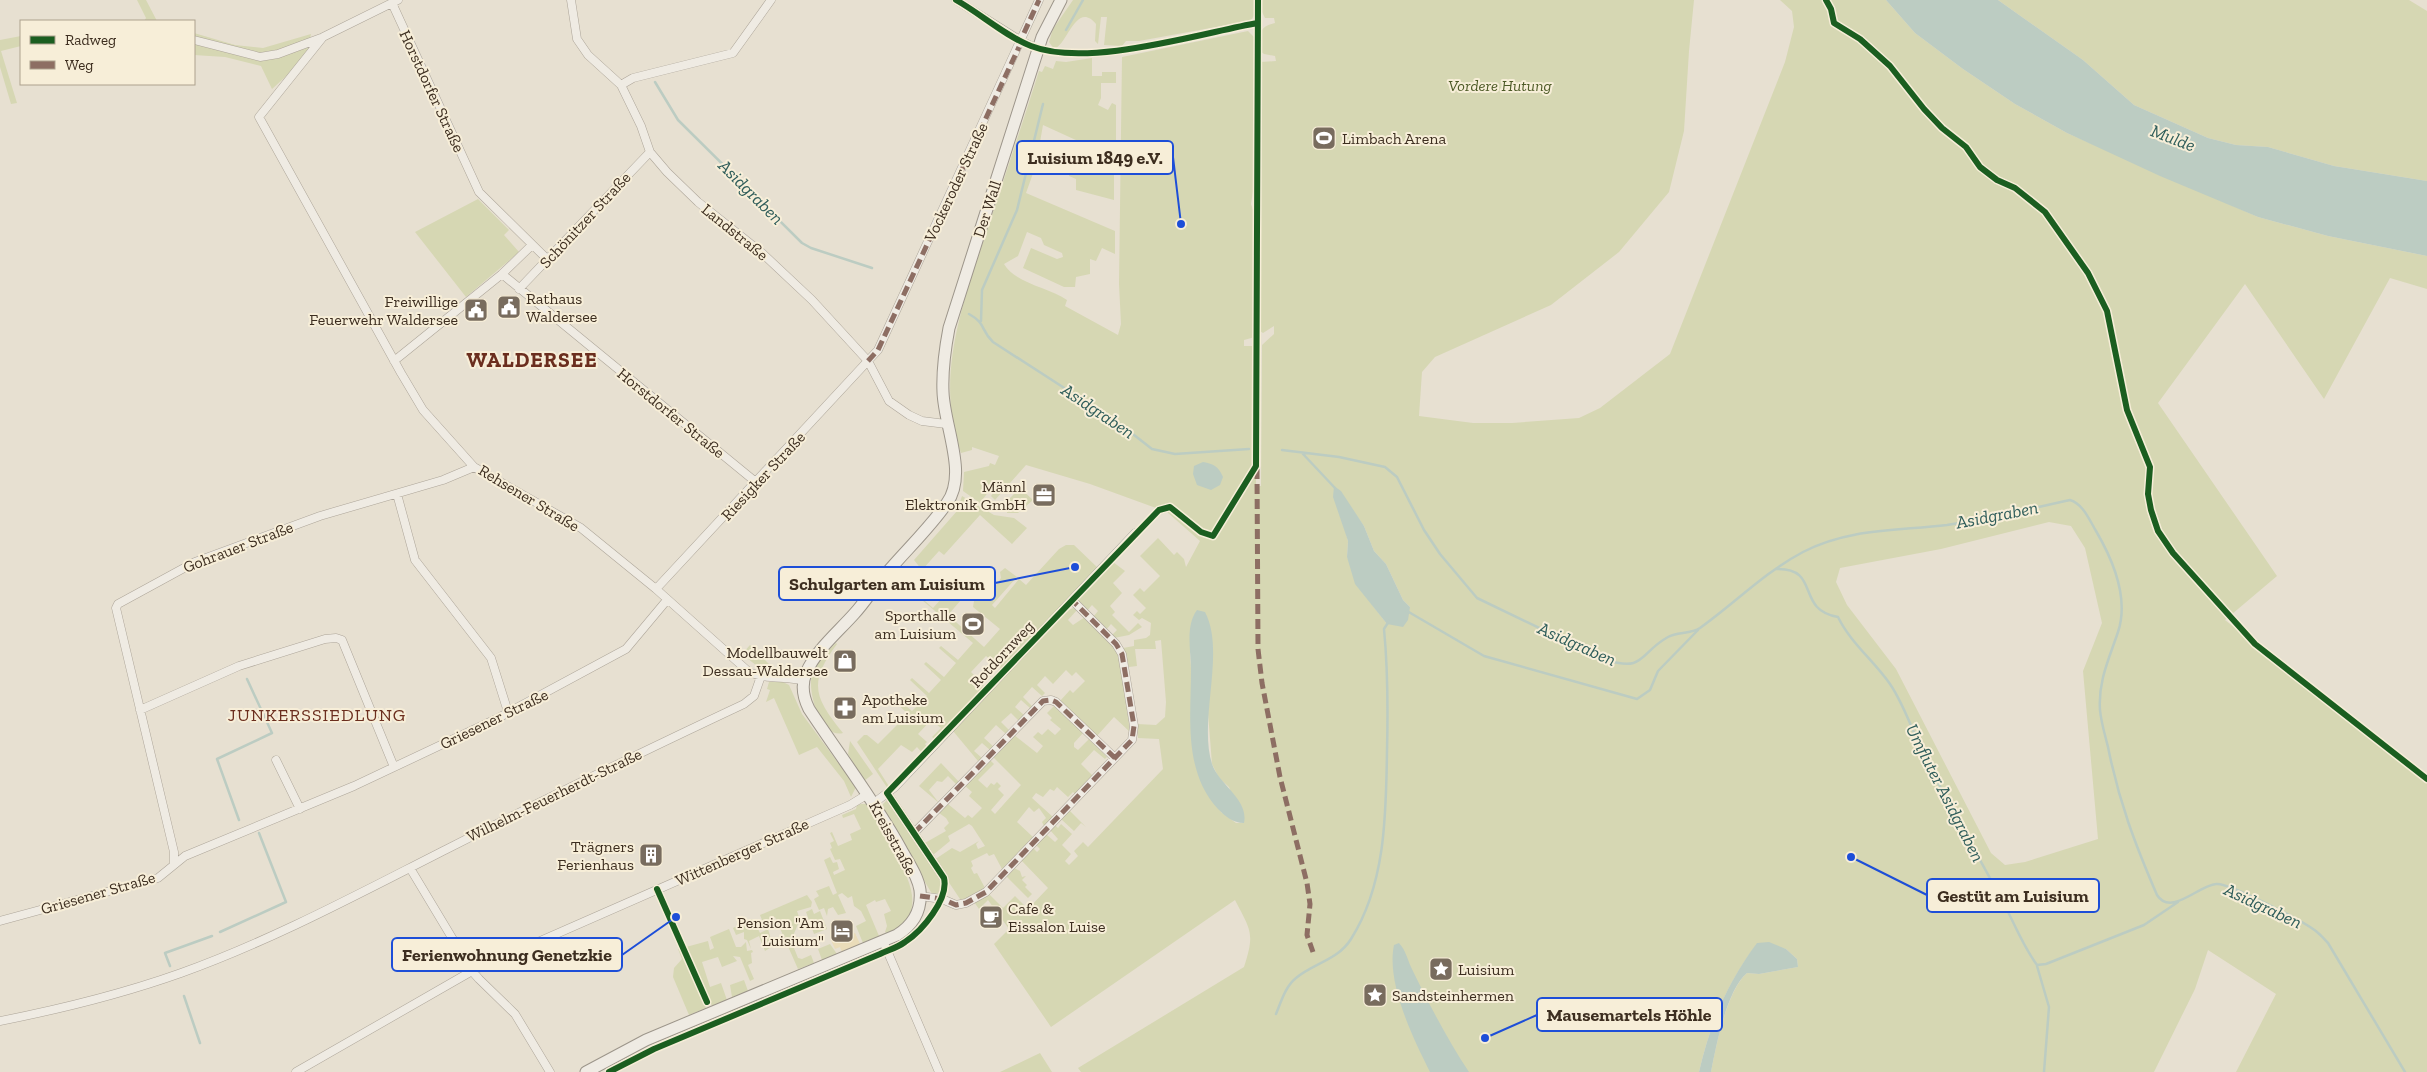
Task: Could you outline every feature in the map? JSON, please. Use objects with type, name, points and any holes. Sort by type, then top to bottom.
[{"type":"main road","name":"Der Wall","points":[[946,424],[942,378],[949,328],[1038,49],[1061,0]]},
{"type":"main road","points":[[804,681],[811,664],[951,497],[957,479],[946,424]]},
{"type":"main road","name":"Kreisstraße","points":[[586,1072],[646,1040],[897,935],[911,924],[918,909],[920,896],[917,879],[871,798],[809,709],[803,692],[804,681]]},
{"type":"street","name":"Landstraße","points":[[571,0],[577,39],[588,55],[621,86],[641,126],[650,152],[667,172],[692,197],[788,275],[868,361],[890,401],[909,416],[922,421],[946,424]]},
{"type":"street","points":[[621,86],[633,78],[733,53],[771,0]]},
{"type":"street","points":[[956,0],[1021,41],[1038,49]]},
{"type":"street","name":"Vockeroder Straße","points":[[868,361],[878,350],[1039,0]]},
{"type":"street","points":[[195,40],[260,57],[278,54],[323,37],[395,1]]},
{"type":"street","name":"Horstdorfer Straße","points":[[395,1],[479,192],[548,260]]},
{"type":"street","name":"Rehsener Straße","points":[[323,37],[259,117],[423,410],[474,467],[581,528],[656,589],[749,672],[762,676]]},
{"type":"street","name":"Schönitzer Straße","points":[[520,289],[650,152]]},
{"type":"street","points":[[394,361],[502,274],[532,245]]},
{"type":"street","name":"Horstdorfer Straße","points":[[502,274],[756,483]]},
{"type":"street","name":"Riesigker Straße","points":[[656,589],[868,361]]},
{"type":"street","name":"Gohrauer Straße","points":[[174,864],[174,852],[116,608],[118,604],[195,562],[320,516],[443,480],[474,467]]},
{"type":"street","points":[[397,494],[415,560],[491,658],[508,712]]},
{"type":"street","name":"Rotdornweg","points":[[871,798],[887,793],[1135,533]]},
{"type":"street","name":"Griesener Straße","points":[[0,921],[158,878],[168,872],[174,864],[185,856],[300,809],[394,767],[508,712],[626,649],[667,600]]},
{"type":"street","points":[[920,896],[942,899],[956,905],[966,903],[986,892],[1132,740],[1134,731],[1126,665],[1120,650],[1072,600]]},
{"type":"street","points":[[140,710],[239,666],[336,638],[342,640],[394,767]]},
{"type":"street","points":[[762,676],[781,676],[804,681]]},
{"type":"street","name":"Wilhelm-Feuerherdt-Straße","points":[[0,1021],[88,1002],[197,967],[286,929],[605,768],[744,704],[754,696],[762,676]]},
{"type":"street","points":[[914,833],[1043,701],[1051,700],[1056,702],[1114,758]]},
{"type":"street","points":[[276,760],[300,809]]},
{"type":"street","points":[[887,793],[944,878]]},
{"type":"street","name":"Wittenberger Straße","points":[[296,1072],[472,971],[850,804],[871,798]]},
{"type":"street","points":[[410,868],[472,971],[515,1014],[550,1072]]},
{"type":"street","points":[[882,941],[939,1072]]},
{"type":"green space","points":[[137,0],[146,0],[156,20],[145,20],[146,18]]},
{"type":"green space","points":[[1073,0],[1255,0],[1255,9],[1253,17],[1249,21],[1139,41],[1126,41],[1122,46],[1104,45],[1107,17],[1101,17],[1098,44],[1095,41],[1096,24],[1089,18],[1083,17],[1072,26],[1059,46],[1054,49],[1049,42],[1053,29]]},
{"type":"green space","name":"Vordere Hutung","points":[[1261,0],[1694,0],[1684,131],[1669,192],[1619,252],[1551,305],[1435,357],[1422,372],[1419,416],[1473,423],[1512,423],[1579,418],[1600,408],[1670,354],[1785,62],[1794,27],[1792,11],[1780,0],[1886,0],[1915,33],[1963,69],[2015,104],[2067,133],[2258,217],[2328,236],[2427,256],[2427,289],[2390,278],[2324,399],[2245,284],[2158,403],[2277,576],[2225,620],[2427,779],[2427,1072],[2236,1072],[2276,994],[2208,950],[2195,989],[2154,1072],[1711,1072],[1723,1019],[1740,981],[1747,973],[1759,974],[1798,967],[1797,959],[1786,949],[1757,944],[1728,989],[1708,1037],[1699,1072],[1081,1072],[1078,1068],[1244,967],[1249,947],[1250,932],[1235,900],[1051,1027],[994,944],[1009,929],[988,900],[979,909],[974,902],[988,893],[1003,908],[1015,896],[1028,909],[1048,888],[1021,860],[1033,848],[1037,852],[1040,849],[1035,844],[1046,834],[1055,842],[1058,839],[1050,830],[1055,825],[1058,828],[1061,824],[1072,834],[1062,845],[1071,854],[1065,861],[1069,865],[1078,856],[1074,851],[1083,842],[1088,847],[1163,769],[1159,739],[1138,738],[1137,724],[1156,725],[1165,717],[1166,702],[1161,640],[1155,641],[1156,649],[1135,649],[1137,666],[1129,667],[1123,648],[1134,646],[1134,640],[1146,638],[1150,635],[1151,623],[1142,618],[1139,620],[1133,615],[1137,611],[1140,614],[1146,608],[1133,595],[1140,588],[1144,592],[1160,576],[1140,556],[1158,538],[1174,555],[1177,552],[1184,559],[1186,567],[1200,541],[1167,512],[1090,484],[1026,465],[995,500],[991,496],[996,489],[993,484],[988,486],[989,491],[980,503],[963,491],[964,472],[989,466],[990,463],[995,465],[999,456],[972,447],[972,450],[961,453],[953,424],[950,395],[951,366],[962,308],[1039,71],[1042,72],[1045,66],[1053,69],[1056,61],[1066,62],[1092,58],[1092,76],[1102,76],[1102,72],[1116,72],[1116,83],[1101,83],[1101,98],[1098,105],[1108,110],[1112,103],[1116,105],[1116,155],[1113,157],[1043,125],[1036,165],[1026,193],[1115,231],[1115,254],[1102,248],[1096,261],[1090,259],[1090,274],[1076,277],[1075,287],[1064,287],[1023,268],[1031,248],[1057,259],[1063,257],[1062,253],[1044,245],[1041,238],[1027,232],[1018,256],[1004,264],[1009,271],[1024,281],[1067,300],[1065,306],[1118,335],[1121,324],[1119,284],[1122,57],[1248,31],[1254,37],[1254,185],[1251,204],[1255,216],[1255,337],[1244,340],[1244,346],[1255,348],[1255,453],[1253,466],[1249,473],[1256,478],[1256,486],[1261,486],[1262,345],[1274,334],[1274,326],[1263,333],[1260,331],[1260,62],[1276,61],[1275,56],[1264,54],[1260,51],[1262,29],[1275,23],[1274,18],[1265,18],[1261,10]],"holes":[[[1354,512],[1364,526],[1374,551],[1386,564],[1403,600],[1410,607],[1387,624],[1373,606],[1347,557],[1348,541],[1342,519]],[[2049,522],[2071,526],[2085,548],[2102,623],[2083,671],[2098,839],[2025,862],[2005,865],[1991,853],[1896,669],[1847,605],[1836,582],[1840,568],[1941,549]],[[1213,646],[1208,713],[1212,764],[1219,778],[1229,787],[1243,823],[1236,823],[1221,812],[1191,668],[1190,653]]]},
{"type":"green space","points":[[1998,0],[2409,0],[2427,11],[2427,181],[2334,166],[2268,147],[2236,145],[2208,138],[2134,105],[2083,60]]},
{"type":"green space","points":[[195,33],[235,45],[263,48],[311,34],[308,51],[293,70],[272,89],[261,66],[225,57],[195,55]]},
{"type":"green space","points":[[20,36],[20,46],[1,51],[17,103],[11,104],[0,67],[0,40]]},
{"type":"green space","points":[[1075,145],[1114,162],[1114,200],[1076,190],[1076,179],[1069,176],[1071,163],[1081,164],[1081,158],[1074,154]]},
{"type":"green space","points":[[478,199],[509,230],[504,235],[519,252],[466,297],[415,232]]},
{"type":"green space","points":[[1020,488],[1033,500],[1018,513],[1007,513],[1008,500]]},
{"type":"green space","points":[[962,496],[994,515],[1014,518],[1027,528],[1012,544],[980,515],[944,555],[939,551],[922,570],[914,560],[957,511]]},
{"type":"green space","points":[[1066,545],[1074,545],[1098,568],[1002,669],[986,656],[971,672],[984,685],[982,687],[984,689],[936,740],[932,737],[941,728],[931,720],[918,734],[927,742],[925,744],[928,748],[923,754],[917,747],[912,752],[901,745],[878,769],[890,788],[888,789],[857,742],[864,735],[867,735],[878,744],[908,714],[892,699],[894,696],[912,711],[927,696],[910,680],[912,678],[929,693],[941,680],[924,664],[926,662],[944,677],[956,663],[939,648],[941,646],[958,660],[973,643],[897,579],[902,573],[904,575],[900,580],[915,593],[919,588],[921,589],[917,594],[933,608],[949,590],[961,600],[948,615],[984,647],[1000,629],[973,607],[974,601],[982,601],[986,595],[984,591],[986,586],[996,585],[1001,578],[1000,572],[1005,568],[1017,577],[992,605],[995,608],[1019,579],[1026,585],[1059,549]]},
{"type":"green space","points":[[1113,562],[1125,571],[1113,583],[1122,593],[1110,606],[1115,612],[1112,615],[1129,632],[1138,623],[1142,627],[1129,635],[1114,638],[1111,636],[1117,630],[1111,624],[1106,630],[1093,617],[1098,611],[1092,605],[1086,612],[1078,602],[1080,597]]},
{"type":"green space","points":[[1073,608],[1077,610],[1068,620],[1073,625],[1085,617],[1120,653],[1130,732],[1114,717],[1096,737],[1060,701],[1070,690],[1073,693],[1085,681],[1076,672],[1072,676],[1066,670],[1053,684],[1045,676],[1037,685],[1045,693],[1042,696],[1032,687],[1023,697],[1032,706],[1030,708],[1021,700],[1015,707],[1024,715],[1019,721],[1011,713],[1001,722],[1009,730],[1006,734],[996,725],[984,738],[994,747],[990,750],[982,743],[974,751],[982,758],[978,761],[953,731],[1066,611]]},
{"type":"green space","points":[[836,643],[822,669],[818,690],[826,709],[843,733],[835,733],[822,722],[817,713],[811,683],[814,670]]},
{"type":"green space","points":[[750,645],[770,665],[757,666],[742,654]]},
{"type":"green space","points":[[769,682],[783,682],[789,685],[802,714],[856,787],[851,797],[844,781],[817,747],[799,755],[774,698],[766,702],[770,690],[767,689]]},
{"type":"green space","points":[[1054,706],[1083,733],[1074,743],[1074,747],[1078,750],[1089,739],[1107,757],[1105,759],[1094,750],[1081,764],[1093,776],[1075,794],[1073,792],[1068,797],[1057,787],[1054,791],[1050,789],[1043,797],[1036,793],[1032,798],[1053,817],[1044,826],[1042,822],[1046,818],[1039,808],[1034,812],[1029,807],[1017,822],[1033,837],[1002,869],[994,854],[989,856],[987,853],[971,861],[973,866],[971,868],[974,874],[977,873],[985,888],[962,902],[934,860],[952,848],[960,852],[979,841],[976,844],[978,849],[985,846],[972,826],[969,824],[948,836],[950,841],[933,855],[923,844],[946,831],[944,828],[949,823],[939,813],[948,804],[965,818],[968,815],[972,818],[982,808],[969,796],[972,792],[964,785],[989,759],[994,764],[978,780],[987,788],[991,783],[994,785],[997,782],[1001,786],[998,789],[1004,795],[991,810],[995,814],[1021,785],[992,756],[1013,734],[1037,753],[1043,746],[1033,737],[1038,732],[1042,735],[1048,729],[1055,735],[1061,729],[1050,720],[1052,718],[1047,713]]},
{"type":"green space","points":[[850,741],[873,774],[864,781],[848,754]]},
{"type":"green space","points":[[941,763],[960,783],[957,785],[948,776],[942,782],[937,781],[929,790],[939,803],[919,786]]},
{"type":"green space","points":[[886,801],[889,801],[943,882],[941,893],[932,894],[881,806]]},
{"type":"green space","points":[[867,804],[883,828],[907,876],[912,898],[912,908],[908,918],[888,934],[885,932],[887,926],[884,914],[891,911],[885,899],[876,902],[875,900],[866,905],[879,936],[863,943],[856,926],[866,921],[861,911],[854,906],[852,896],[848,898],[842,893],[838,895],[846,913],[838,915],[833,907],[828,909],[827,916],[824,908],[819,910],[814,899],[819,896],[816,891],[829,886],[833,895],[837,893],[824,860],[830,857],[833,863],[837,862],[839,869],[833,872],[834,875],[845,870],[840,859],[835,860],[830,849],[832,848],[830,843],[834,841],[830,833],[832,832],[838,846],[852,840],[850,834],[861,829],[854,814],[843,818],[842,815],[856,809],[857,805]]},
{"type":"green space","points":[[1069,810],[1086,827],[1081,823],[1074,831],[1061,819]]},
{"type":"green space","points":[[1014,868],[1020,871],[1022,877],[1026,876],[1022,880],[1027,885],[1025,887],[1032,894],[1028,898],[1006,876]]},
{"type":"green space","points":[[807,895],[812,902],[811,907],[797,911],[799,917],[796,919],[798,924],[793,936],[798,942],[799,937],[801,937],[805,943],[794,948],[798,958],[802,959],[811,955],[814,963],[798,969],[775,917],[772,920],[772,924],[758,929],[760,933],[768,929],[773,946],[765,951],[759,936],[749,941],[751,949],[747,940],[744,939],[744,932],[736,935],[733,928],[752,919],[754,923],[762,920],[760,915]]},
{"type":"green space","points":[[812,909],[814,914],[820,911],[827,929],[814,934],[806,912]]},
{"type":"green space","points":[[729,929],[736,947],[741,947],[746,942],[747,951],[752,950],[753,952],[751,953],[752,963],[748,965],[754,979],[750,981],[740,957],[733,956],[737,961],[722,967],[718,957],[702,962],[710,987],[721,983],[727,1000],[712,1006],[686,947],[708,941],[710,950],[714,948],[710,937]]},
{"type":"green space","points":[[830,944],[837,954],[822,960],[818,949]]},
{"type":"green space","points":[[680,947],[706,1008],[689,1015],[673,977],[674,968],[682,959],[678,949]]},
{"type":"green space","points":[[744,980],[748,991],[732,997],[730,985]]},
{"type":"green space","points":[[1040,1053],[1052,1072],[1000,1072]]},
{"type":"sand","points":[[855,933],[860,944],[842,952],[840,947],[835,949],[831,940],[836,938],[837,941]]},
{"type":"water","name":"Mulde","points":[[1886,0],[1998,0],[2083,60],[2134,105],[2208,138],[2236,145],[2268,147],[2334,166],[2427,181],[2427,256],[2328,236],[2258,217],[2160,176],[2067,133],[2015,104],[1963,69],[1915,33]]},
{"type":"water","points":[[1203,462],[1215,466],[1223,477],[1220,485],[1211,490],[1197,485],[1193,474],[1194,466]]},
{"type":"water","points":[[1334,486],[1341,491],[1364,526],[1374,551],[1386,564],[1403,600],[1410,607],[1408,620],[1403,627],[1387,624],[1355,584],[1347,557],[1348,541],[1333,497]]},
{"type":"water","points":[[1197,610],[1205,612],[1211,628],[1213,646],[1208,727],[1212,764],[1221,779],[1238,799],[1244,814],[1244,823],[1226,817],[1218,809],[1207,794],[1199,778],[1194,761],[1190,725],[1190,631],[1193,616]]},
{"type":"water","points":[[1769,942],[1786,949],[1797,959],[1798,967],[1759,974],[1747,973],[1740,981],[1728,1004],[1719,1033],[1711,1072],[1699,1072],[1708,1037],[1728,989],[1757,943]]},
{"type":"water","points":[[1399,943],[1438,1020],[1469,1072],[1430,1072],[1409,1027],[1397,993],[1393,960],[1394,945]]},
{"type":"waterway","points":[[1066,30],[1083,0]]},
{"type":"waterway","name":"Asidgraben","points":[[655,82],[678,120],[802,243],[811,248],[872,268]]},
{"type":"waterway","points":[[981,321],[982,290],[1017,210],[1043,104]]},
{"type":"waterway","name":"Asidgraben","points":[[969,314],[979,321],[993,342],[1120,424],[1152,449],[1175,454],[1249,449]]},
{"type":"waterway","name":"Asidgraben","points":[[1282,450],[1339,457],[1385,467],[1397,477],[1424,530],[1440,554],[1477,598],[1606,660],[1628,664],[1641,659],[1668,637],[1700,628],[1763,578],[1789,560],[1820,544],[1856,534],[1947,525],[2070,500],[2075,502],[2085,512],[2102,542],[2118,580],[2122,606],[2121,619],[2102,680],[2100,699],[2102,724],[2123,805],[2157,895],[2163,901],[2170,903],[2209,886],[2223,885],[2235,889],[2310,927],[2328,943],[2405,1072]]},
{"type":"waterway","points":[[1303,454],[1335,488]]},
{"type":"waterway","name":"Umfluter Asidgraben","points":[[1777,569],[1790,570],[1799,575],[1817,606],[1825,613],[1838,617],[1849,635],[1890,684],[1905,711],[1925,758],[1931,762],[1930,767],[1938,783],[2001,898],[2022,941],[2037,965],[2046,964],[2144,925],[2178,902]]},
{"type":"waterway","points":[[1407,611],[1484,656],[1637,699],[1650,690],[1658,671],[1698,630]]},
{"type":"waterway","points":[[1276,1014],[1284,995],[1296,978],[1333,957],[1346,946],[1363,918],[1378,872],[1382,848],[1387,775],[1388,705],[1384,629],[1389,621]]},
{"type":"waterway","points":[[239,820],[217,759],[272,733],[247,679]]},
{"type":"waterway","points":[[220,932],[286,902],[259,833]]},
{"type":"waterway","points":[[170,966],[165,953],[212,936]]},
{"type":"waterway","points":[[2037,966],[2049,1007],[2044,1072]]},
{"type":"waterway","points":[[184,996],[200,1043]]},
{"type":"marked path","points":[[1024,33],[1039,0]]},
{"type":"marked path","points":[[868,361],[878,350],[1019,47]]},
{"type":"marked path","points":[[1257,469],[1258,649],[1262,683],[1280,777],[1307,883],[1310,904],[1307,935],[1313,952]]},
{"type":"marked path","points":[[920,896],[942,899],[956,905],[966,903],[986,892],[1132,740],[1134,726],[1122,654],[1116,644],[1072,600]]},
{"type":"marked path","points":[[914,833],[1043,701],[1051,700],[1056,702],[1115,758]]},
{"type":"cycle path","points":[[956,0],[1021,42],[1054,52],[1082,53],[1143,47],[1257,23]]},
{"type":"cycle path","points":[[609,1072],[654,1049],[896,947],[912,937],[933,914],[938,905],[942,895],[944,878],[887,793],[1159,510],[1170,507],[1201,532],[1213,536],[1256,466],[1258,0]]},
{"type":"cycle path","points":[[1826,0],[1831,9],[1834,23],[1860,39],[1890,66],[1924,109],[1942,128],[1966,147],[1980,167],[1997,180],[2015,188],[2045,212],[2088,273],[2107,311],[2127,410],[2150,467],[2148,494],[2151,510],[2158,531],[2173,553],[2255,644],[2427,779]]},
{"type":"cycle path","points":[[657,889],[707,1002]]},
{"type":"place","name":"Limbach Arena","points":[[1324,138]]},
{"type":"place","name":"Luisium 1849 e.V.","points":[[1181,224]]},
{"type":"place","name":"Rathaus Waldersee","points":[[509,307]]},
{"type":"place","name":"Freiwillige Feuerwehr Waldersee","points":[[476,310]]},
{"type":"place","name":"Männl Elektronik GmbH","points":[[1044,495]]},
{"type":"place","name":"Schulgarten am Luisium","points":[[1075,567]]},
{"type":"place","name":"Sporthalle am Luisium","points":[[973,624]]},
{"type":"place","name":"Modellbauwelt Dessau-Waldersee","points":[[845,661]]},
{"type":"place","name":"Apotheke am Luisium","points":[[845,708]]},
{"type":"place","name":"Trägners Ferienhaus","points":[[651,855]]},
{"type":"place","name":"Gestüt am Luisium","points":[[1851,857]]},
{"type":"place","name":"Ferienwohnung Genetzkie","points":[[676,917]]},
{"type":"place","name":"Cafe & Eissalon Luise","points":[[991,917]]},
{"type":"place","name":"Pension \"Am Luisium\"","points":[[842,931]]},
{"type":"place","name":"Luisium","points":[[1441,969]]},
{"type":"place","name":"Sandsteinhermen","points":[[1375,995]]},
{"type":"place","name":"Mausemartels Höhle","points":[[1485,1038]]},
{"type":"district","name":"WALDERSEE","points":[[532,359]]},
{"type":"district","name":"JUNKERSSIEDLUNG","points":[[317,715]]}]
